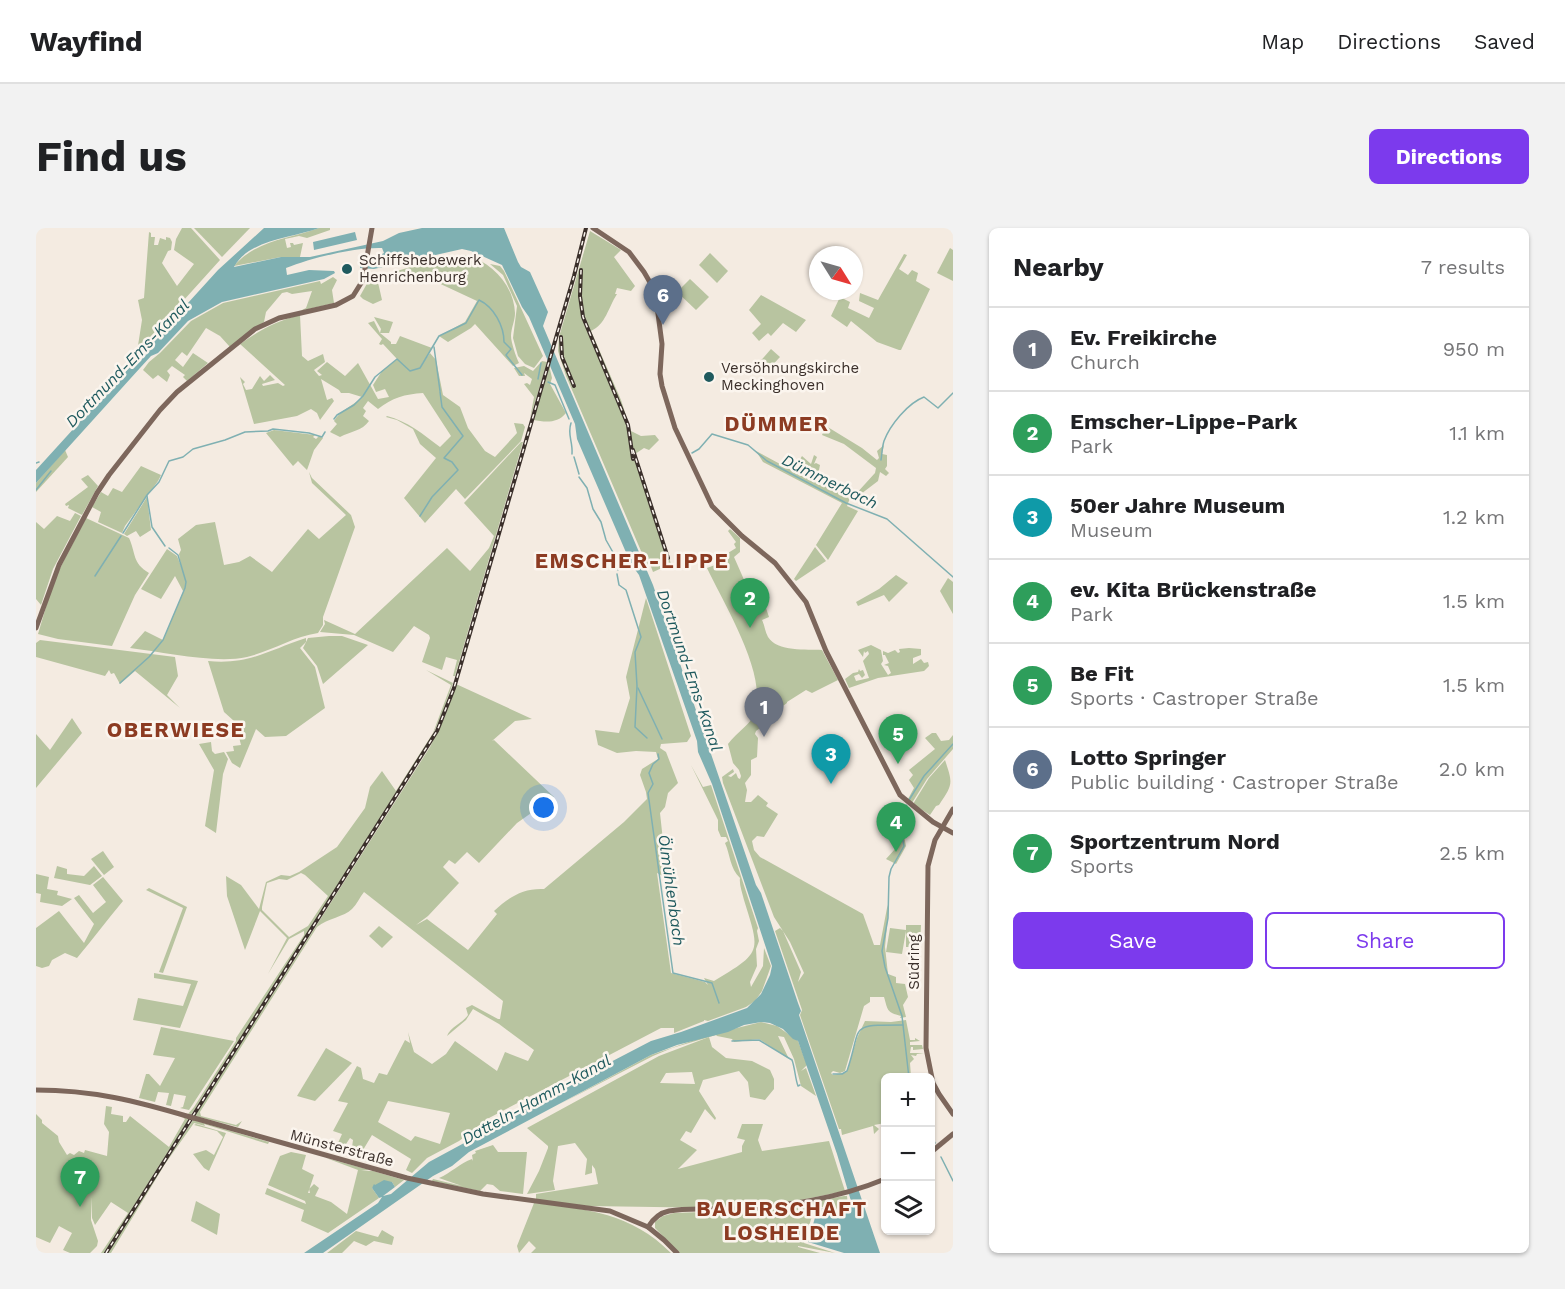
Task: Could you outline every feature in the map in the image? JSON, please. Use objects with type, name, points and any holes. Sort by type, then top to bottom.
[{"type":"main road","points":[[36,628],[59,565],[101,486],[166,403],[236,343],[261,325],[288,315],[336,305],[350,298],[362,284],[372,228]]},
{"type":"main road","points":[[593,228],[624,248],[650,280],[658,305],[662,344],[660,374],[662,386],[675,428],[712,506],[743,537],[775,563],[806,602],[826,651],[900,795],[933,822],[953,832]]},
{"type":"main road","name":"Südring","points":[[953,811],[935,840],[926,884],[926,1048],[933,1083],[953,1112]]},
{"type":"main road","points":[[921,813],[943,827]]},
{"type":"main road","points":[[933,822],[936,829],[935,840]]},
{"type":"main road","name":"Südring","points":[[943,827],[934,850],[930,874],[928,1039],[934,1077],[941,1094],[953,1112]]},
{"type":"main road","name":"Münsterstraße","points":[[36,1090],[99,1093],[428,1183],[483,1194],[610,1210],[655,1232],[677,1253]]},
{"type":"main road","points":[[935,1150],[953,1136]]},
{"type":"main road","points":[[645,1226],[660,1214],[672,1210],[767,1207],[803,1202],[845,1193],[881,1181]]},
{"type":"main road","points":[[654,1219],[655,1232]]},
{"type":"green space","points":[[182,228],[191,228],[220,260],[137,352],[142,320],[138,300],[144,298],[149,232],[151,237],[155,237],[154,245],[158,245],[160,238],[166,240],[166,237],[170,238],[171,250],[168,251],[162,263],[177,286],[194,264],[174,250],[176,239]]},
{"type":"green space","points":[[194,228],[250,228],[222,257]]},
{"type":"green space","points":[[319,228],[330,228],[330,230],[307,238],[299,236],[285,239],[287,248],[291,247],[290,243],[294,245],[303,243],[300,257],[281,257],[234,266],[243,257],[263,245]]},
{"type":"green space","points":[[590,231],[621,250],[614,257],[635,286],[631,291],[617,288],[615,294],[617,294],[603,320],[591,331],[621,400],[631,431],[641,436],[655,435],[659,440],[649,450],[644,448],[635,454],[671,564],[653,572],[650,564],[647,565],[566,376],[558,351],[559,337]]},
{"type":"green space","points":[[950,248],[953,250],[953,281],[937,273]]},
{"type":"green space","points":[[710,253],[728,271],[717,283],[699,265]]},
{"type":"green space","points":[[904,254],[907,255],[899,269],[908,275],[912,270],[918,273],[916,281],[930,289],[901,350],[877,342],[851,321],[847,327],[831,316],[839,300],[846,300],[850,302],[848,308],[869,318],[874,308],[859,300],[863,300],[863,294],[878,300]]},
{"type":"green space","points":[[467,255],[493,269],[511,293],[515,313],[511,339],[519,363],[513,366],[475,324],[448,342],[439,336],[465,322],[477,301],[417,273],[381,282],[379,276],[450,256]]},
{"type":"green space","points":[[490,264],[500,266],[504,271],[543,356],[534,368],[525,364],[518,356],[513,338],[517,306],[503,275]]},
{"type":"green space","points":[[333,277],[337,280],[332,290],[334,303],[300,311],[306,308],[312,291],[282,293],[266,312],[264,322],[230,347],[220,336],[206,328],[187,356],[182,352],[175,360],[183,367],[193,353],[208,363],[187,381],[183,377],[185,375],[172,366],[167,371],[170,375],[167,382],[158,375],[153,379],[143,370],[191,321],[223,303],[320,281],[321,284]]},
{"type":"green space","points":[[377,278],[382,300],[373,304],[360,296],[369,280]]},
{"type":"green space","points":[[690,279],[709,297],[696,310],[677,292]]},
{"type":"green space","points":[[761,295],[806,320],[796,332],[783,323],[771,336],[768,333],[759,341],[752,333],[761,324],[749,310]]},
{"type":"green space","points":[[300,315],[302,356],[308,361],[323,354],[325,362],[314,370],[319,376],[322,375],[317,371],[327,362],[345,376],[358,363],[378,399],[389,397],[385,389],[376,392],[373,385],[382,371],[397,359],[383,344],[379,344],[382,339],[368,323],[374,321],[380,333],[391,344],[396,344],[400,336],[432,348],[420,367],[430,353],[436,360],[443,395],[460,407],[468,428],[485,451],[495,457],[517,433],[514,423],[523,424],[525,427],[521,441],[465,499],[456,489],[425,523],[404,498],[436,458],[420,444],[413,429],[386,417],[394,418],[408,425],[440,447],[451,436],[423,393],[399,397],[378,409],[368,401],[363,408],[366,411],[363,416],[369,421],[360,429],[340,437],[330,432],[337,424],[334,421],[362,397],[341,393],[321,379],[327,400],[332,398],[334,401],[320,420],[317,413],[311,409],[297,416],[254,424],[240,377],[245,382],[243,384],[246,390],[252,389],[260,376],[264,381],[270,375],[275,380],[262,384],[263,386],[278,383],[285,385],[240,344],[268,326]]},
{"type":"green space","points":[[374,317],[393,322],[389,333],[380,333],[381,329]]},
{"type":"green space","points":[[771,349],[780,357],[765,373],[756,366]]},
{"type":"green space","points":[[542,361],[547,362],[530,419],[534,397],[524,384],[530,385],[532,379],[524,373],[525,376],[519,376],[514,368],[524,366],[533,371]]},
{"type":"green space","points":[[549,365],[552,378],[550,384],[566,413],[555,421],[533,420]]},
{"type":"green space","points":[[826,426],[877,460],[879,458],[877,451],[884,445],[882,454],[887,455],[885,469],[889,473],[886,476],[880,472],[878,481],[857,497],[855,495],[875,473],[876,468],[844,444],[822,435]]},
{"type":"green space","points":[[274,430],[315,435],[313,437],[316,439],[319,436],[323,438],[314,450],[307,470],[298,461],[293,466],[266,433]]},
{"type":"green space","points":[[523,442],[455,676],[453,676],[457,660],[446,657],[442,670],[422,662],[430,638],[414,626],[393,652],[354,635],[320,632],[325,624],[324,620],[355,634],[447,548],[470,571],[489,548],[494,536],[464,503]]},
{"type":"green space","points":[[65,450],[68,457],[36,492],[36,483]]},
{"type":"green space","points":[[756,451],[793,471],[802,456],[811,464],[814,455],[817,457],[814,464],[820,465],[817,480],[850,498],[847,506],[858,511],[828,560],[816,545],[842,503],[763,462]]},
{"type":"green space","points":[[141,466],[161,475],[122,533],[98,522],[101,512],[92,507],[101,492],[108,496],[113,488],[122,492]]},
{"type":"green space","points":[[309,472],[312,478],[351,515],[355,527],[323,617],[323,625],[318,633],[247,657],[234,659],[189,657],[130,648],[145,631],[163,640],[184,590],[175,576],[161,599],[141,589],[167,549],[177,556],[181,566],[178,539],[196,525],[215,522],[224,565],[239,562],[250,556],[272,572],[308,529],[319,539],[346,515],[312,483]]},
{"type":"green space","points":[[88,475],[98,486],[82,515],[65,504],[88,487],[81,479]]},
{"type":"green space","points":[[147,497],[151,530],[140,537],[136,531],[127,536],[124,534]]},
{"type":"green space","points":[[75,513],[81,516],[53,569],[41,605],[36,599],[36,522],[44,529],[57,516],[70,521]]},
{"type":"green space","points":[[86,518],[129,538],[137,561],[149,573],[135,595],[112,646],[38,634],[54,580]]},
{"type":"green space","points":[[730,529],[740,538],[740,552],[734,557],[759,611],[766,608],[769,617],[762,620],[768,637],[772,642],[785,647],[822,650],[838,680],[812,693],[806,690],[787,702],[780,708],[781,712],[756,731],[757,757],[751,760],[751,775],[745,783],[747,790],[745,802],[751,802],[758,795],[768,803],[766,806],[778,814],[764,837],[757,836],[752,841],[754,850],[760,857],[863,914],[874,945],[880,945],[889,905],[885,947],[888,974],[896,977],[896,983],[905,984],[908,997],[903,1005],[906,1017],[900,1018],[901,1016],[890,1012],[884,997],[870,997],[870,1002],[864,1006],[845,1071],[831,1073],[833,1075],[847,1072],[857,1038],[865,1021],[906,1020],[910,1040],[915,1040],[915,1038],[920,1041],[910,1042],[910,1045],[922,1045],[923,1049],[913,1050],[911,1047],[910,1053],[924,1053],[911,1055],[914,1059],[910,1063],[911,1073],[881,1073],[881,1124],[874,1125],[879,1129],[874,1134],[873,1126],[842,1135],[839,1129],[800,1015],[802,1010],[775,931],[780,928],[783,931],[774,917],[723,783],[722,777],[733,769],[734,772],[728,776],[731,777],[736,773],[740,779],[739,770],[733,763],[728,744],[757,711],[755,709],[757,694],[755,677],[749,658],[742,638],[707,568],[728,560],[724,552],[728,553],[736,548],[734,544],[736,542],[728,531]],"holes":[[[783,931],[804,973],[798,982],[801,972]]]},
{"type":"green space","points":[[815,547],[826,561],[796,581],[794,579]]},
{"type":"green space","points":[[896,575],[908,583],[889,602],[884,595],[858,606],[856,602],[879,589]]},
{"type":"green space","points":[[948,578],[953,582],[953,614],[940,591]]},
{"type":"green space","points":[[646,598],[691,736],[687,742],[661,744],[660,748],[666,752],[678,783],[668,793],[665,807],[660,813],[667,878],[657,873],[671,973],[705,982],[708,985],[704,978],[714,981],[742,963],[753,949],[754,941],[740,878],[732,866],[725,843],[728,841],[726,837],[721,837],[718,820],[691,765],[703,787],[711,785],[758,928],[757,966],[750,982],[751,987],[763,966],[764,948],[771,966],[762,991],[755,1001],[746,1007],[708,1021],[704,1020],[674,1033],[674,1028],[661,1028],[489,1118],[459,1141],[427,1158],[412,1173],[406,1170],[411,1159],[372,1135],[360,1155],[353,1157],[351,1155],[353,1140],[350,1138],[340,1153],[334,1152],[342,1134],[333,1131],[348,1103],[338,1101],[357,1066],[361,1068],[363,1079],[374,1083],[379,1073],[387,1075],[405,1040],[410,1043],[408,1032],[414,1052],[432,1064],[446,1054],[455,1041],[497,1071],[505,1052],[528,1061],[534,1050],[499,1024],[473,1009],[466,1020],[447,1036],[466,1018],[468,1015],[466,1008],[472,1005],[500,1019],[503,1001],[364,892],[349,912],[317,927],[200,1112],[201,1116],[236,1125],[242,1121],[238,1127],[195,1116],[430,747],[445,716],[456,684],[532,719],[515,721],[492,741],[494,740],[554,797],[517,823],[479,863],[467,852],[455,864],[449,860],[443,867],[459,883],[428,916],[416,925],[427,919],[468,950],[497,914],[494,911],[523,892],[544,889],[624,822],[647,799],[640,775],[642,769],[658,759],[656,752],[617,753],[598,745],[595,730],[619,733],[630,698],[626,677]],"holes":[[[388,1101],[450,1113],[440,1144],[415,1136],[411,1141],[378,1122]]]},
{"type":"green space","points":[[342,636],[368,645],[323,684],[317,666],[303,648],[308,638]]},
{"type":"green space","points":[[306,638],[306,642],[300,648],[315,667],[325,708],[286,736],[265,737],[256,729],[240,768],[232,763],[226,752],[234,751],[233,746],[241,745],[238,733],[244,730],[224,712],[208,661],[247,659]]},
{"type":"green space","points":[[40,640],[175,657],[178,676],[167,695],[180,708],[135,671],[120,684],[114,673],[111,674],[109,670],[105,676],[36,657],[36,643]]},
{"type":"green space","points":[[871,645],[881,650],[883,661],[881,664],[888,675],[891,673],[888,666],[884,665],[889,663],[883,651],[888,653],[895,650],[898,653],[899,649],[921,649],[921,655],[913,658],[913,664],[921,659],[924,663],[928,662],[929,666],[924,671],[878,678],[849,688],[845,679],[858,672],[859,669],[863,670],[865,675],[862,678],[859,674],[854,676],[856,681],[869,678],[863,661],[869,654],[868,651],[865,653],[864,651],[863,657],[858,650]]},
{"type":"green space","points":[[426,670],[453,683],[442,714],[428,745],[191,1115],[188,1114],[304,935],[304,931],[289,939],[268,974],[287,938],[260,911],[245,950],[227,896],[226,876],[241,885],[259,909],[266,882],[281,875],[290,876],[299,872],[337,847],[365,808],[370,787],[382,771],[396,791],[433,733],[451,685]],"holes":[[[301,873],[328,896],[308,926],[289,937],[262,910],[267,883],[279,879],[287,880]]]},
{"type":"green space","points":[[72,718],[82,733],[36,788],[36,734],[50,750]]},
{"type":"green space","points":[[936,733],[941,741],[949,740],[953,735],[953,749],[927,779],[912,803],[908,799],[914,788],[909,780],[913,775],[909,770],[935,749],[925,738]]},
{"type":"green space","points":[[211,742],[212,751],[215,754],[224,752],[228,759],[223,774],[216,833],[205,826],[214,770],[199,744]]},
{"type":"green space","points":[[945,760],[950,779],[949,788],[930,815],[913,804],[929,778]]},
{"type":"green space","points":[[904,805],[907,808],[901,821],[906,846],[896,864],[886,859],[895,849],[901,837],[898,821]]},
{"type":"green space","points":[[103,851],[114,867],[104,875],[91,859]]},
{"type":"green space","points":[[57,866],[67,869],[67,874],[84,876],[94,866],[102,876],[90,885],[54,878]]},
{"type":"green space","points":[[36,874],[49,877],[47,889],[58,891],[57,895],[72,899],[62,906],[40,902],[41,894],[36,893]]},
{"type":"green space","points":[[103,877],[123,901],[77,958],[65,953],[52,960],[49,966],[42,968],[36,966],[36,928],[59,911],[84,943],[94,924],[74,898],[79,895],[93,913],[106,902],[93,885]]},
{"type":"green space","points":[[149,888],[187,907],[163,973],[159,972],[183,908],[146,890]]},
{"type":"green space","points":[[906,925],[921,925],[920,947],[906,947],[906,931],[902,954],[886,952],[890,928],[906,930]]},
{"type":"green space","points":[[379,926],[393,937],[382,948],[369,936]]},
{"type":"green space","points":[[154,973],[198,981],[180,1028],[133,1020],[138,998],[183,1006],[191,984],[154,978]]},
{"type":"green space","points":[[761,1022],[777,1026],[798,1041],[807,1065],[801,1071],[806,1068],[816,1096],[801,1086],[794,1059],[784,1037],[778,1036],[789,1059],[759,1039],[734,1042],[732,1039],[716,1035],[653,1056],[558,1105],[651,1055],[709,1035]]},
{"type":"green space","points":[[161,1027],[234,1041],[189,1110],[180,1108],[183,1107],[186,1096],[174,1094],[171,1106],[166,1105],[169,1093],[158,1092],[155,1102],[139,1098],[146,1074],[149,1074],[160,1086],[175,1058],[153,1055]]},
{"type":"green space","points":[[709,1037],[712,1047],[726,1058],[752,1061],[770,1070],[774,1079],[774,1089],[765,1100],[750,1097],[748,1082],[739,1071],[703,1080],[699,1091],[716,1118],[715,1120],[705,1109],[691,1133],[686,1131],[680,1140],[697,1150],[678,1169],[742,1152],[745,1140],[737,1138],[742,1124],[763,1124],[758,1140],[762,1151],[829,1141],[845,1191],[786,1203],[720,1208],[588,1206],[536,1200],[536,1194],[598,1184],[592,1165],[592,1173],[585,1175],[587,1159],[575,1143],[558,1146],[553,1181],[555,1190],[527,1194],[548,1146],[527,1128],[659,1056]],"holes":[[[692,1072],[695,1084],[660,1083],[666,1073]]]},
{"type":"green space","points":[[326,1048],[352,1063],[315,1101],[297,1096]]},
{"type":"green space","points":[[106,1106],[112,1107],[111,1114],[123,1116],[123,1122],[126,1122],[130,1116],[169,1147],[185,1119],[182,1117],[189,1119],[104,1253],[101,1253],[128,1213],[111,1202],[95,1225],[92,1218],[91,1197],[91,1220],[98,1241],[97,1246],[90,1253],[70,1253],[63,1250],[72,1233],[59,1226],[50,1243],[36,1237],[36,1114],[42,1123],[58,1136],[67,1155],[70,1153],[74,1155],[79,1151],[84,1153],[85,1150],[107,1156],[109,1132],[104,1124]]},
{"type":"green space","points":[[193,1120],[269,1142],[268,1144],[194,1123],[165,1164],[111,1253],[107,1253]]},
{"type":"green space","points":[[194,1125],[226,1133],[209,1171],[193,1154],[206,1150],[214,1155],[223,1137],[217,1131]]},
{"type":"green space","points":[[493,1145],[498,1152],[527,1152],[523,1194],[500,1191],[493,1185],[487,1184],[480,1191],[432,1181],[433,1179],[462,1186],[439,1178],[472,1159],[473,1161],[472,1155],[476,1153],[475,1151]]},
{"type":"green space","points":[[291,1152],[306,1155],[302,1169],[314,1175],[310,1188],[314,1184],[319,1188],[315,1196],[331,1202],[347,1214],[358,1170],[326,1158],[370,1170],[361,1171],[373,1171],[404,1180],[395,1187],[392,1182],[374,1186],[372,1188],[379,1198],[328,1233],[301,1221],[304,1210],[265,1194],[267,1188],[306,1204],[305,1201],[268,1185],[280,1156]]},
{"type":"green space","points":[[847,1196],[848,1205],[845,1211],[815,1206],[804,1243],[835,1253],[798,1246],[820,1253],[679,1253],[655,1228],[655,1222],[663,1216],[674,1213],[795,1205]]},
{"type":"green space","points":[[196,1201],[220,1214],[217,1235],[191,1221]]},
{"type":"green space","points":[[534,1203],[608,1215],[640,1229],[671,1253],[531,1253],[536,1248],[529,1241],[519,1253],[517,1246]]},
{"type":"green space","points":[[382,1230],[394,1237],[392,1245],[374,1241],[366,1246],[354,1241],[342,1253],[327,1253],[356,1231],[378,1237]]},
{"type":"water","points":[[264,228],[319,228],[272,241],[250,250],[234,267],[281,257],[310,257],[383,241],[399,233],[422,228],[504,228],[518,262],[521,267],[530,272],[548,312],[543,326],[653,585],[756,885],[761,893],[801,1011],[799,1015],[880,1253],[844,1253],[808,1242],[818,1207],[843,1214],[850,1209],[851,1201],[798,1041],[783,1029],[761,1022],[677,1045],[651,1055],[469,1152],[452,1166],[433,1176],[323,1253],[304,1253],[378,1203],[382,1197],[379,1198],[372,1188],[374,1184],[384,1180],[392,1182],[395,1187],[383,1196],[391,1194],[429,1162],[466,1142],[484,1128],[651,1041],[747,1008],[761,994],[772,966],[712,784],[698,752],[697,741],[639,575],[631,564],[577,439],[575,424],[529,317],[502,265],[462,249],[374,269],[360,268],[360,265],[384,253],[382,248],[371,248],[333,254],[286,268],[287,275],[309,270],[334,271],[335,273],[324,279],[222,302],[188,321],[158,353],[151,356],[36,483],[36,470],[218,270]]},
{"type":"water","points":[[355,232],[357,240],[314,250],[313,242]]},
{"type":"waterway","points":[[334,419],[354,405],[363,396],[375,377],[397,359],[410,371],[420,368],[439,336],[466,323],[479,300],[489,307],[497,318],[504,342],[511,349],[506,355],[522,375]]},
{"type":"waterway","points":[[434,347],[440,391]]},
{"type":"waterway","points":[[538,379],[541,363]]},
{"type":"waterway","name":"Ölmühlenbach","points":[[548,382],[555,385],[569,419]]},
{"type":"waterway","points":[[420,516],[432,497],[458,470],[452,462],[444,458],[463,436],[442,407],[440,392]]},
{"type":"waterway","points":[[881,460],[883,443],[895,422],[906,409],[924,397],[938,408],[953,393]]},
{"type":"waterway","name":"Ölmühlenbach","points":[[571,423],[572,454]]},
{"type":"waterway","points":[[123,533],[147,495],[159,482],[169,461],[183,457],[193,449],[245,432],[273,429],[309,433],[322,437],[325,432]]},
{"type":"waterway","name":"Dümmerbach","points":[[692,453],[699,449],[712,434],[748,445],[767,461],[846,503],[887,519],[953,577]]},
{"type":"waterway","name":"Ölmühlenbach","points":[[574,457],[579,474]]},
{"type":"waterway","points":[[36,490],[51,471]]},
{"type":"waterway","name":"Ölmühlenbach","points":[[579,477],[587,488],[606,540],[619,563],[618,570]]},
{"type":"waterway","points":[[147,496],[152,527],[165,546]]},
{"type":"waterway","points":[[95,576],[121,536]]},
{"type":"waterway","points":[[120,683],[149,657],[163,640],[185,588],[186,582],[178,555],[169,548]]},
{"type":"waterway","name":"Ölmühlenbach","points":[[617,574],[619,585],[626,590],[641,637],[635,652],[637,686],[635,727],[647,738]]},
{"type":"waterway","name":"Ölmühlenbach","points":[[638,688],[662,739]]},
{"type":"waterway","points":[[909,800],[924,776],[953,744]]},
{"type":"waterway","name":"Ölmühlenbach","points":[[658,754],[659,759],[653,764],[649,773],[653,784],[648,793],[673,973],[712,983],[719,1003]]},
{"type":"waterway","points":[[906,805],[899,820],[904,846],[889,877],[888,918],[882,951],[885,967],[902,1016],[908,1073]]},
{"type":"waterway","name":"Ölmühlenbach","points":[[833,1074],[842,1074],[847,1071],[857,1036],[864,1027],[903,1025]]},
{"type":"waterway","name":"Ölmühlenbach","points":[[732,1041],[759,1040],[792,1060],[798,1086],[800,1085]]},
{"type":"waterway","points":[[941,1157],[953,1181]]},
{"type":"railway","points":[[106,1253],[437,731],[454,688],[586,228]]},
{"type":"railway","points":[[581,270],[580,296],[583,317],[628,425],[633,459]]},
{"type":"railway","points":[[561,337],[562,357],[574,386]]},
{"type":"railway","points":[[633,450],[668,558]]},
{"type":"place","name":"Schiffshebewerk Henrichenburg","points":[[347,269]]},
{"type":"place","name":"Lotto Springer","points":[[663,325]]},
{"type":"place","name":"Versöhnungskirche Meckinghoven","points":[[709,377]]},
{"type":"place","name":"Emscher-Lippe-Park","points":[[750,628]]},
{"type":"place","name":"Ev. Freikirche","points":[[764,737]]},
{"type":"place","name":"Be Fit","points":[[898,764]]},
{"type":"place","name":"50er Jahre Museum","points":[[831,784]]},
{"type":"place","name":"ev. Kita Brückenstraße","points":[[896,852]]},
{"type":"place","name":"Sportzentrum Nord","points":[[80,1207]]},
{"type":"district","name":"DÜMMER","points":[[777,424]]},
{"type":"district","name":"EMSCHER-LIPPE","points":[[632,561]]},
{"type":"district","name":"OBERWIESE","points":[[176,730]]},
{"type":"district","name":"BAUERSCHAFT LOSHEIDE","points":[[782,1221]]},
{"type":"water label","name":"Dortmund-Ems-Kanal","points":[[127,363]]},
{"type":"water label","name":"Dortmund-Ems-Kanal","points":[[690,670]]},
{"type":"water label","name":"Datteln-Hamm-Kanal","points":[[536,1099]]}]
